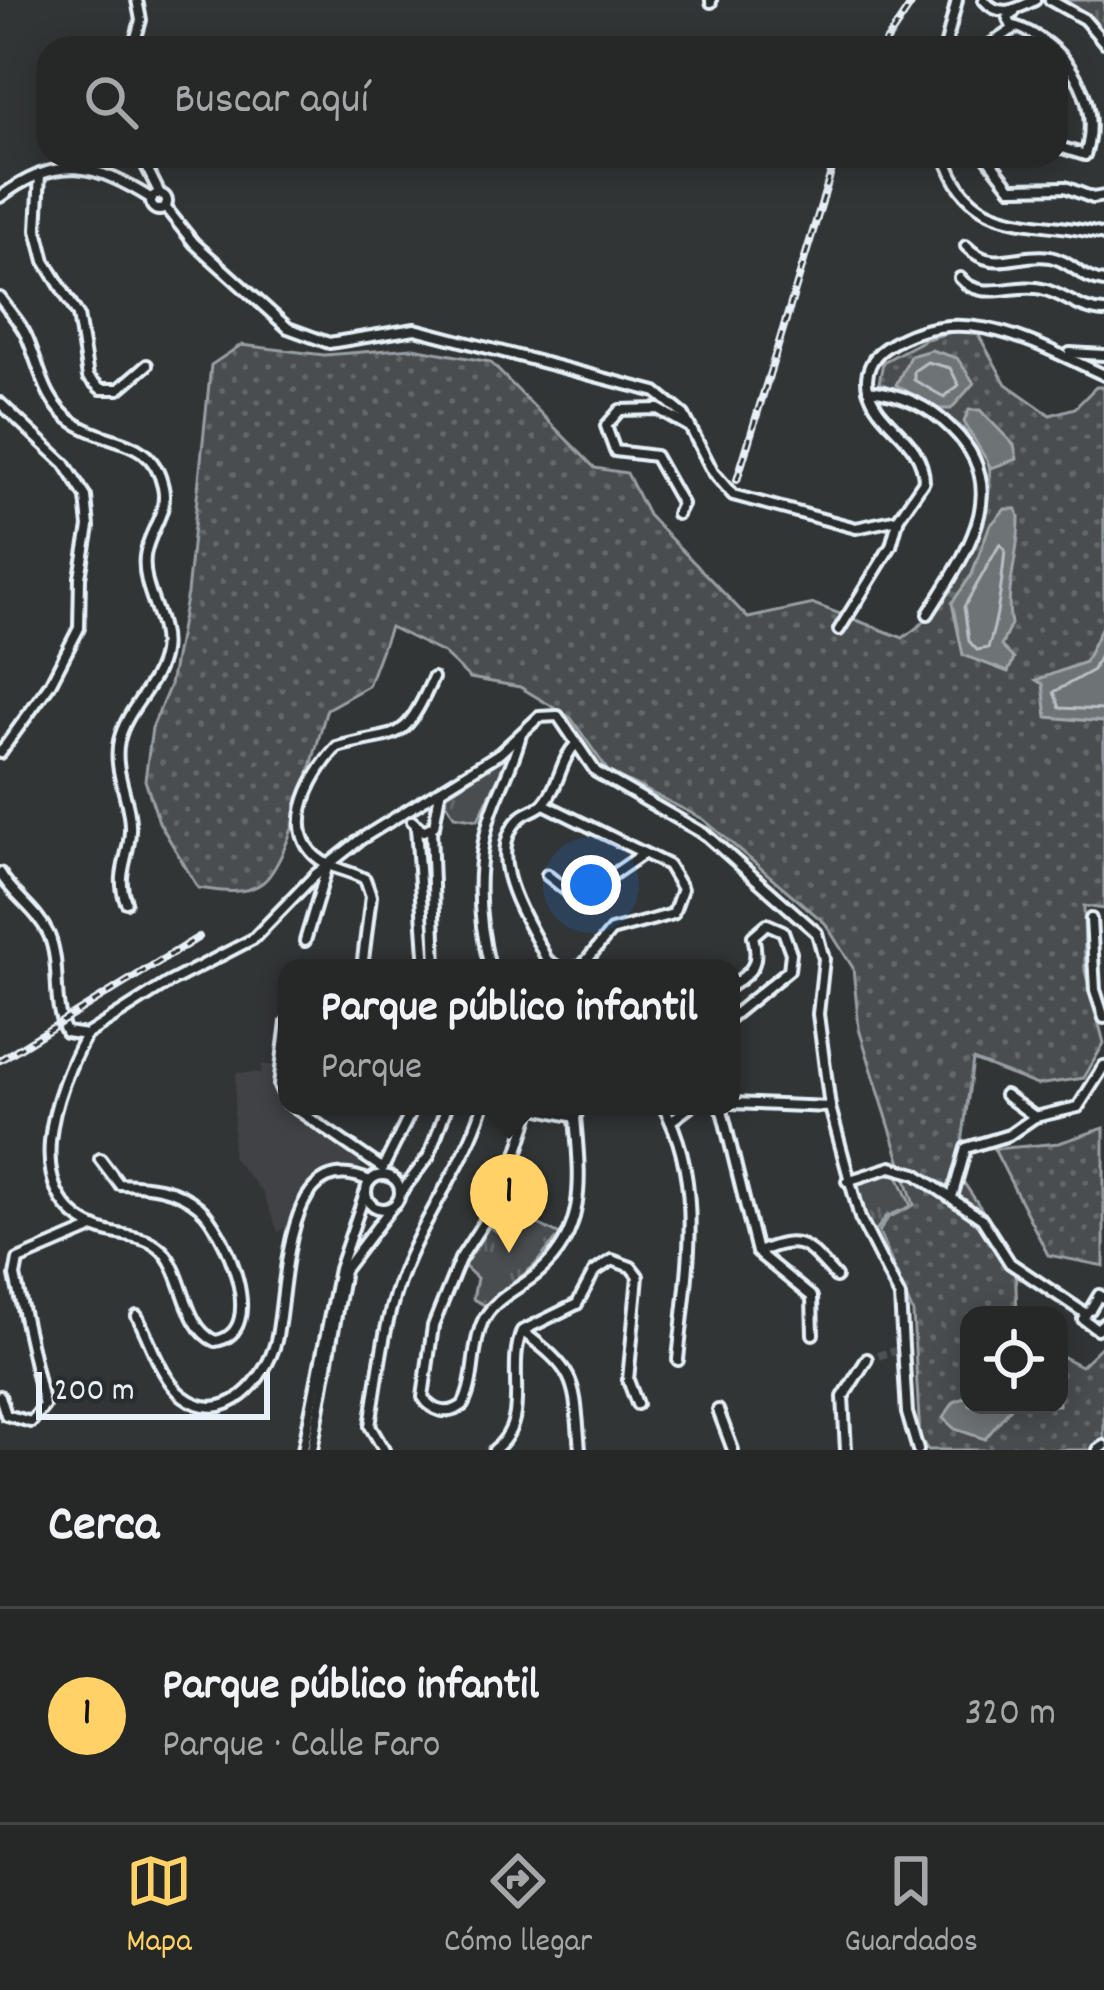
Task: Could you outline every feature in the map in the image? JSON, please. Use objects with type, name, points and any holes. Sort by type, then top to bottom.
[{"type":"street","points":[[137,0],[141,20],[137,36]]},
{"type":"street","points":[[948,36],[957,0]]},
{"type":"street","points":[[984,0],[1022,16],[1018,26],[1003,36]]},
{"type":"street","points":[[1014,12],[1036,0]]},
{"type":"street","points":[[1050,0],[1084,19],[1104,42]]},
{"type":"street","points":[[1018,26],[1039,36]]},
{"type":"street","points":[[1068,63],[1101,111],[1100,134],[1085,155],[1068,150]]},
{"type":"street","points":[[0,197],[40,174],[74,168]]},
{"type":"street","points":[[93,168],[167,200],[165,207],[194,243],[288,328],[329,343],[415,329],[656,392],[690,426],[713,472],[733,495],[856,528],[898,519]]},
{"type":"street","points":[[145,168],[156,197]]},
{"type":"street","points":[[951,168],[968,201],[988,217],[1104,235]]},
{"type":"street","points":[[995,168],[1011,188],[1065,187],[1094,198],[1104,196]]},
{"type":"street","points":[[40,174],[37,230],[45,260],[78,315],[88,377],[101,388],[119,388],[147,365]]},
{"type":"street","points":[[966,246],[995,263],[1053,257],[1083,277],[1104,282]]},
{"type":"street","points":[[960,278],[978,289],[1043,289],[1077,306],[1104,312]]},
{"type":"street","points":[[0,298],[26,334],[50,396],[71,421],[102,436],[126,439],[148,454],[164,488],[161,518],[146,547],[142,575],[164,650],[156,677],[136,702],[118,743],[131,830],[118,883],[126,902]]},
{"type":"street","points":[[839,630],[890,546],[898,519],[921,490],[924,469],[911,444],[868,390],[867,376],[877,354],[907,337],[950,324],[975,325],[1064,353],[1104,375]]},
{"type":"street","points":[[1064,353],[1104,355]]},
{"type":"street","points":[[868,390],[928,409],[962,438],[983,472],[980,510],[961,559],[928,614]]},
{"type":"street","points":[[0,403],[65,464],[86,497],[89,527],[80,577],[79,628],[50,684],[0,753]]},
{"type":"street","points":[[677,514],[682,504],[655,456],[615,451],[606,426],[620,410],[646,407],[690,426]]},
{"type":"street","points":[[363,959],[371,896],[364,879],[328,865],[308,841],[298,819],[321,764],[337,747],[381,742],[406,728],[434,678]]},
{"type":"street","points":[[100,1159],[107,1176],[119,1184],[175,1192],[198,1205],[214,1224],[241,1293],[236,1332],[215,1341],[200,1331],[163,1251],[133,1236],[94,1228],[60,1195],[49,1142],[64,1075],[86,1035],[168,983],[254,939],[328,865],[441,792],[539,717],[551,714],[566,722],[596,772],[706,835],[817,933],[824,959],[818,1014],[830,1107],[860,1218],[900,1297],[907,1413],[918,1450]]},
{"type":"street","points":[[488,959],[478,919],[480,864],[494,804],[520,736]]},
{"type":"street","points":[[547,959],[506,873],[505,843],[519,819],[544,804],[566,754],[576,744]]},
{"type":"street","points":[[436,959],[431,829],[441,792]]},
{"type":"street","points":[[544,804],[643,854],[678,876],[682,889],[673,914],[611,931],[588,959]]},
{"type":"street","points":[[419,806],[437,814]]},
{"type":"street","points":[[419,806],[414,824],[425,959]]},
{"type":"street","points":[[395,819],[431,829]]},
{"type":"street","points":[[547,874],[572,895],[582,896],[643,854]]},
{"type":"street","points":[[305,941],[328,865]]},
{"type":"street","points":[[0,873],[33,909],[50,937],[57,970],[57,1013],[66,1031],[86,1035]]},
{"type":"street","points":[[1090,919],[1095,990],[1104,1018]]},
{"type":"street","points":[[740,980],[752,973],[757,962],[753,936],[767,924],[784,931],[791,953],[789,970],[740,1010]]},
{"type":"street","points":[[952,1197],[966,1148],[1009,1135],[1035,1117],[1078,1107],[1104,1066]]},
{"type":"street","points":[[1005,1095],[1035,1117]]},
{"type":"street","points":[[740,1103],[830,1107]]},
{"type":"street","points":[[303,1115],[376,1175]]},
{"type":"street","points":[[307,1450],[339,1269],[365,1193],[410,1115]]},
{"type":"street","points":[[307,1450],[344,1270],[429,1156],[444,1115]]},
{"type":"street","points":[[384,1450],[370,1426],[386,1326],[405,1264],[468,1155],[480,1115]]},
{"type":"street","points":[[528,1115],[506,1186],[460,1259],[433,1326],[423,1396],[435,1410],[449,1412],[463,1406],[482,1323],[501,1298],[539,1272],[572,1232],[582,1193],[575,1117],[566,1115]]},
{"type":"street","points":[[668,1115],[686,1171],[691,1220],[678,1360]]},
{"type":"street","points":[[671,1120],[678,1115]]},
{"type":"street","points":[[723,1115],[757,1252],[812,1297],[813,1334]]},
{"type":"street","points":[[848,1181],[900,1167],[982,1219],[1010,1263],[1086,1315],[1083,1319],[1097,1329],[1104,1323]]},
{"type":"street","points":[[137,1316],[184,1396],[204,1406],[238,1400],[254,1387],[275,1345],[296,1217],[315,1184],[326,1175],[376,1175],[393,1178],[400,1193]]},
{"type":"street","points":[[365,1193],[374,1207],[391,1208]]},
{"type":"street","points":[[0,1396],[6,1415],[31,1422],[44,1406],[15,1276],[18,1260],[94,1228]]},
{"type":"street","points":[[757,1252],[786,1240],[808,1245],[836,1277]]},
{"type":"street","points":[[494,1450],[513,1428],[518,1405],[512,1367],[522,1331],[578,1304],[603,1264],[611,1260],[632,1267],[638,1276],[628,1380],[637,1404]]},
{"type":"street","points":[[1090,1310],[1099,1295],[1104,1298]]},
{"type":"street","points":[[522,1331],[564,1363],[572,1380],[580,1450]]},
{"type":"street","points":[[846,1450],[843,1397],[867,1359]]},
{"type":"street","points":[[718,1411],[733,1450]]},
{"type":"shaded area","points":[[262,1065],[278,1065],[278,1115],[301,1115],[364,1155],[360,1169],[321,1173],[293,1212],[291,1224],[278,1232],[263,1193],[232,1157],[236,1073],[261,1073]]},
{"type":"green space","points":[[1065,0],[1104,0],[1104,32]]},
{"type":"green space","points":[[963,329],[978,334],[1006,384],[1050,415],[1075,408],[1096,387],[1104,387],[1104,909],[1084,906],[1085,971],[1104,1043],[1084,1078],[1037,1085],[973,1060],[958,1174],[1015,1259],[1017,1306],[960,1306],[960,1414],[1068,1414],[1068,1360],[1081,1366],[1104,1344],[1104,1442],[1091,1450],[928,1450],[920,1438],[913,1313],[879,1232],[888,1218],[914,1205],[859,1029],[853,968],[825,923],[703,819],[608,771],[571,718],[520,687],[470,678],[443,653],[390,627],[368,686],[327,709],[301,802],[273,871],[262,883],[239,891],[198,888],[159,822],[145,780],[152,728],[170,685],[187,593],[211,365],[241,345],[324,355],[413,348],[490,362],[595,468],[627,473],[648,515],[748,618],[814,604],[903,638],[929,618],[955,583],[977,538],[989,491],[985,454],[967,431],[923,402],[879,383],[883,362],[926,339]]},
{"type":"green space","points":[[509,755],[478,820],[454,816],[443,797]]},
{"type":"green space","points":[[1104,1128],[1104,1266],[1048,1255],[994,1149],[1059,1143]]},
{"type":"green space","points":[[897,1173],[911,1206],[886,1217],[872,1236],[853,1183]]},
{"type":"green space","points":[[528,1219],[560,1235],[534,1266],[486,1306],[473,1299],[477,1278],[464,1266],[489,1227],[512,1240]]},
{"type":"water","points":[[931,350],[957,358],[974,383],[951,409],[939,409],[896,385],[910,356]]},
{"type":"water","points":[[969,410],[980,410],[1014,445],[1017,459],[991,468],[964,422]]},
{"type":"water","points":[[1005,509],[1016,509],[1019,516],[1009,598],[1011,624],[1001,646],[1014,659],[1008,672],[963,655],[952,603],[972,574],[989,527]]},
{"type":"water","points":[[1104,622],[1104,722],[1047,717],[1043,684],[1036,680],[1085,662]]},
{"type":"water","points":[[960,1400],[960,1414],[1006,1414],[985,1439],[955,1429],[943,1418]]},
{"type":"tunnel","points":[[867,1359],[905,1348]]},
{"type":"railway","points":[[890,36],[914,0]]},
{"type":"railway","points":[[737,480],[832,168]]},
{"type":"railway","points":[[0,1060],[199,937]]},
{"type":"place","name":"Parque público infantil","points":[[509,1253]]}]
